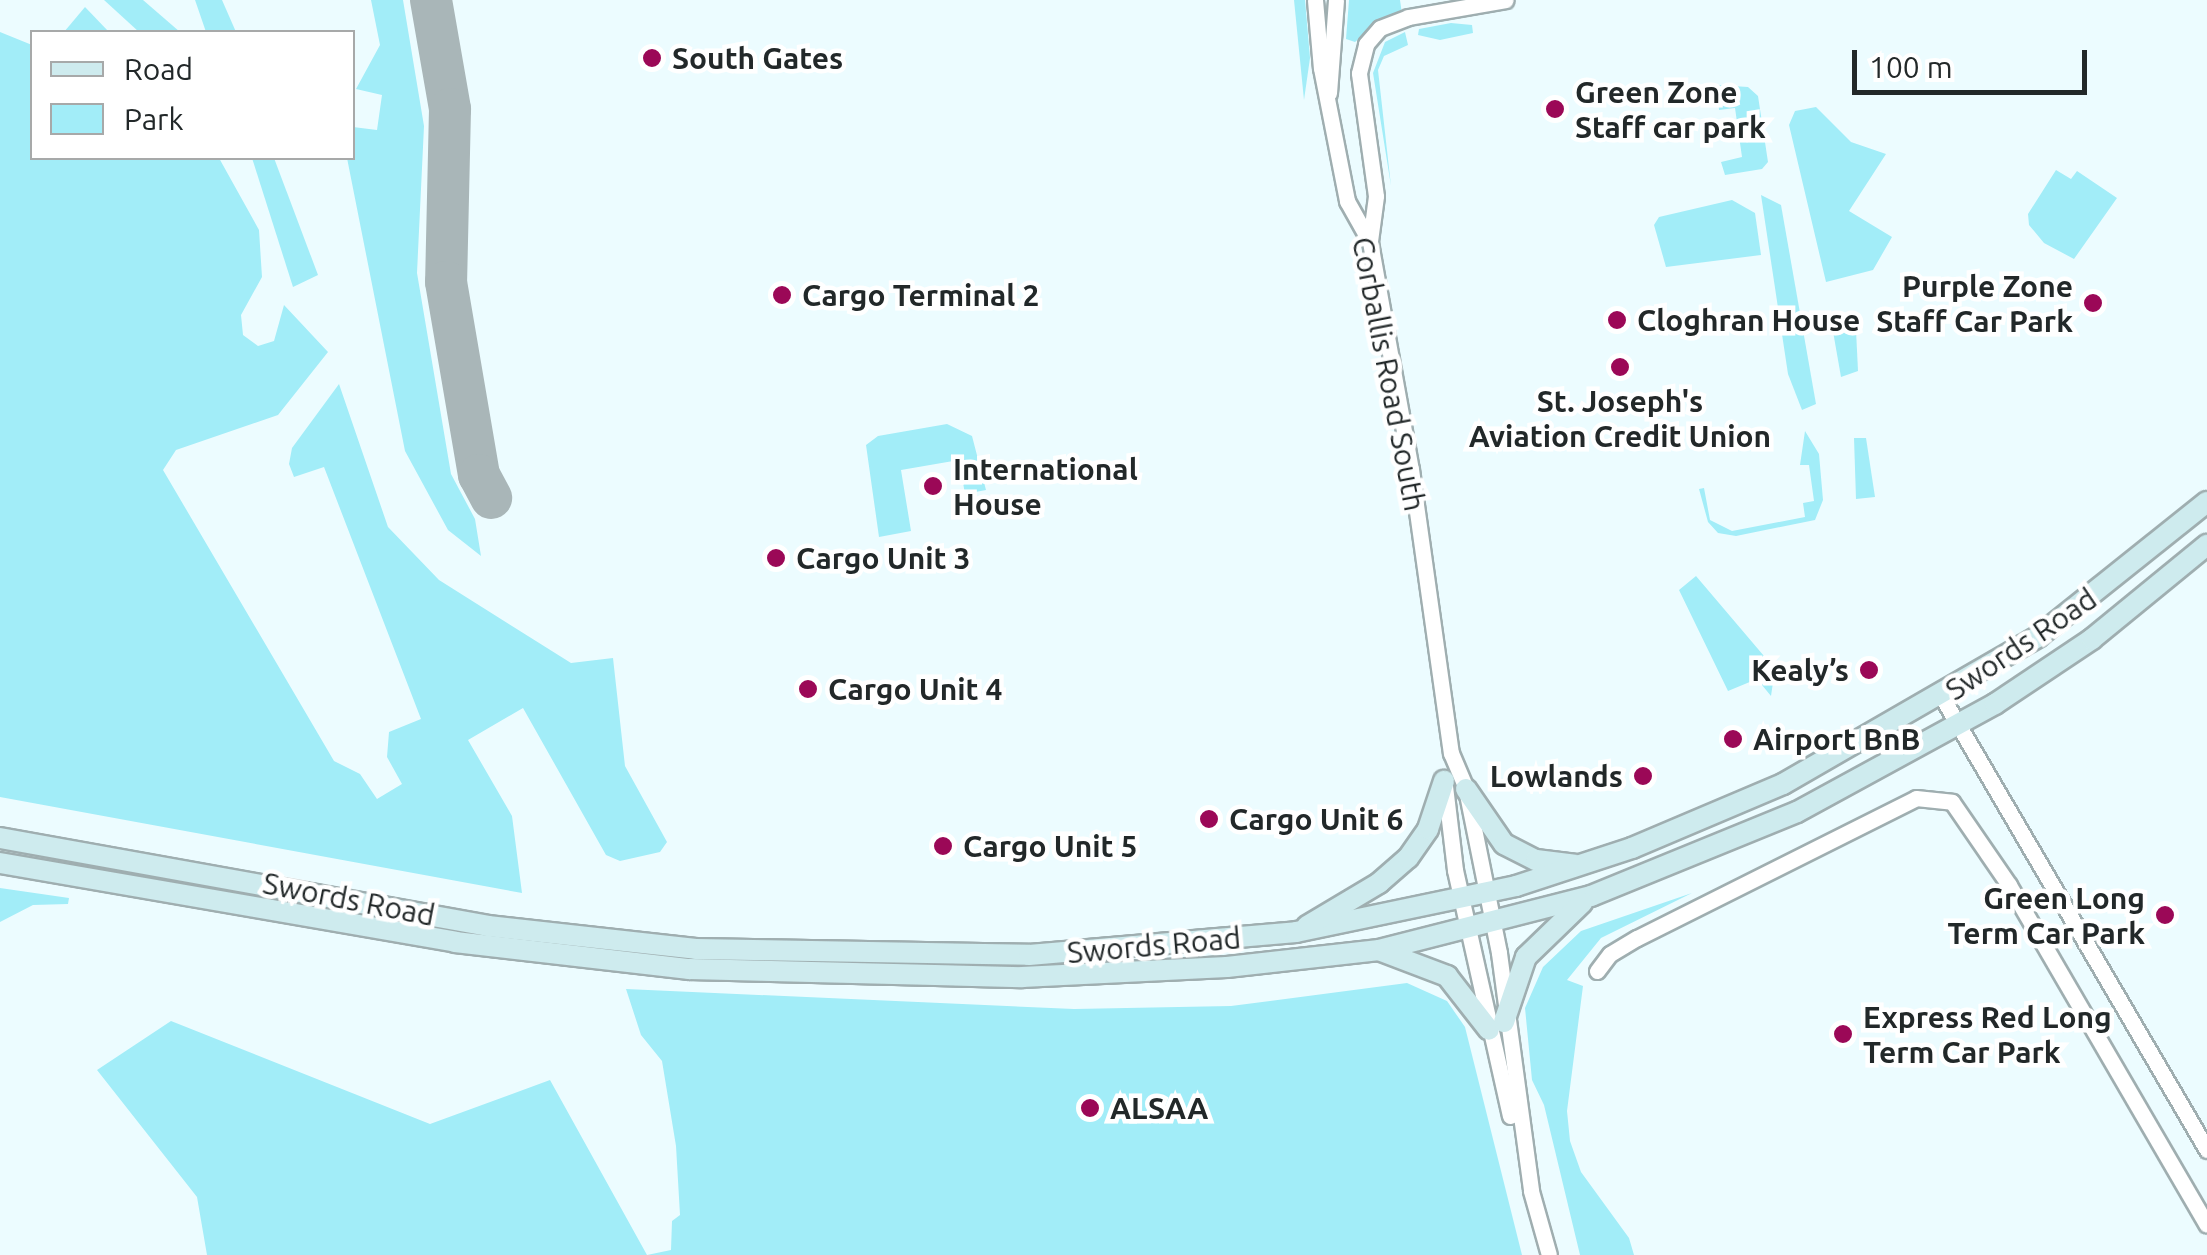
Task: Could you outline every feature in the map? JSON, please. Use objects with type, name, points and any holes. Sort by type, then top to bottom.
[{"type":"main road","name":"Swords Road","points":[[0,838],[488,926],[696,950],[1029,955],[1296,932],[1484,894],[1581,866],[1754,798],[1942,697],[2084,604],[2207,502]]},
{"type":"main road","name":"Swords Road","points":[[0,863],[455,942],[688,969],[1022,977],[1227,967],[1379,950],[1492,926],[1591,896],[1797,812],[1960,726],[2092,639],[2207,545]]},
{"type":"main road","points":[[1296,932],[1379,884],[1408,858],[1428,829],[1444,781]]},
{"type":"main road","points":[[1466,788],[1497,840],[1515,852],[1581,866]]},
{"type":"main road","points":[[1379,950],[1446,976],[1497,1026],[1526,958],[1591,896]]},
{"type":"street","name":"Corballis Road South","points":[[1316,0],[1347,201],[1370,242],[1411,469],[1451,753],[1466,788],[1492,926],[1497,1026]]},
{"type":"street","points":[[1328,96],[1336,0]]},
{"type":"street","points":[[1370,242],[1376,196],[1359,73],[1366,44],[1380,28],[1408,17],[1506,0]]},
{"type":"street","points":[[1942,697],[2207,1150]]},
{"type":"street","name":"Corballis Road South","points":[[1451,753],[1444,781],[1462,899],[1497,1026]]},
{"type":"street","points":[[1598,971],[1610,954],[1637,938],[1916,798],[1952,802],[2009,885],[2207,1226]]},
{"type":"street","points":[[1497,1026],[1549,1255]]},
{"type":"green space","points":[[104,0],[143,0],[178,30],[137,30]]},
{"type":"green space","points":[[195,0],[222,0],[235,30],[205,30]]},
{"type":"green space","points":[[371,0],[403,0],[424,126],[417,273],[451,474],[475,519],[481,556],[448,530],[405,451],[347,160],[355,160],[355,127],[377,130],[382,95],[356,89],[380,45]]},
{"type":"green space","points":[[1294,0],[1305,0],[1310,58],[1304,100]]},
{"type":"green space","points":[[1349,0],[1400,0],[1402,14],[1379,21],[1355,42],[1346,39]]},
{"type":"green space","points":[[85,7],[107,30],[66,30]]},
{"type":"green space","points":[[1451,23],[1472,25],[1473,33],[1440,40],[1418,35],[1419,29]]},
{"type":"green space","points":[[0,32],[30,44],[30,160],[220,160],[259,230],[262,277],[241,315],[243,335],[258,346],[274,341],[284,305],[328,352],[278,415],[176,450],[163,470],[334,761],[360,774],[377,799],[402,784],[387,757],[389,732],[421,719],[324,467],[294,477],[289,464],[292,448],[339,384],[388,527],[439,580],[571,663],[613,658],[625,766],[667,842],[660,852],[620,861],[606,855],[523,708],[468,740],[512,816],[522,893],[0,797]]},
{"type":"green space","points":[[1405,32],[1408,45],[1384,56],[1378,70],[1391,186],[1373,73],[1385,42]]},
{"type":"green space","points":[[1717,85],[1748,87],[1758,96],[1768,162],[1762,169],[1725,175],[1721,162],[1742,157],[1735,108],[1719,110]]},
{"type":"green space","points":[[1816,107],[1851,142],[1886,154],[1849,211],[1892,237],[1873,270],[1826,282],[1789,125],[1795,111]]},
{"type":"green space","points":[[253,160],[275,160],[318,275],[293,287]]},
{"type":"green space","points":[[2056,170],[2071,179],[2077,171],[2117,198],[2074,259],[2044,243],[2029,225],[2028,214]]},
{"type":"green space","points":[[1761,195],[1781,205],[1816,404],[1802,410],[1788,374]]},
{"type":"green space","points":[[1732,200],[1755,213],[1761,255],[1666,267],[1654,225],[1659,217]]},
{"type":"green space","points":[[1831,320],[1845,320],[1856,330],[1858,371],[1841,377]]},
{"type":"green space","points":[[947,424],[972,436],[986,490],[965,494],[959,460],[901,470],[911,531],[879,537],[866,445],[878,436]]},
{"type":"green space","points":[[1805,431],[1819,454],[1823,500],[1815,520],[1736,536],[1718,533],[1708,522],[1699,489],[1704,488],[1710,520],[1732,531],[1805,517],[1803,503],[1814,501],[1809,465],[1800,465]]},
{"type":"green space","points":[[1854,438],[1866,438],[1875,497],[1856,499]]},
{"type":"green space","points":[[1696,576],[1775,669],[1771,696],[1757,679],[1728,691],[1679,590]]},
{"type":"green space","points":[[0,888],[69,898],[68,904],[33,905],[0,922]]},
{"type":"green space","points":[[1692,893],[1601,938],[1567,980],[1583,986],[1567,1111],[1570,1141],[1581,1172],[1629,1238],[1634,1255],[1580,1255],[1544,1105],[1532,1080],[1525,1008],[1543,967],[1581,931]]},
{"type":"green space","name":"ALSAA","points":[[1407,983],[1447,1001],[1465,1027],[1522,1255],[647,1255],[671,1250],[672,1221],[680,1215],[676,1146],[662,1061],[641,1035],[626,989],[1074,1009],[1231,1006]]},
{"type":"green space","points":[[171,1021],[430,1124],[550,1080],[647,1255],[207,1255],[197,1197],[97,1070]]},
{"type":"taxiway","points":[[431,0],[450,109],[446,282],[479,475],[491,498]]},
{"type":"place","name":"South Gates","points":[[652,58]]},
{"type":"place","name":"Green Zone Staff car park","points":[[1555,109]]},
{"type":"place","name":"Cargo Terminal 2","points":[[782,295]]},
{"type":"place","name":"Purple Zone Staff Car Park","points":[[2093,303]]},
{"type":"place","name":"Cloghran House","points":[[1617,320]]},
{"type":"place","name":"St. Joseph's Aviation Credit Union","points":[[1620,367]]},
{"type":"place","name":"International House","points":[[933,486]]},
{"type":"place","name":"Cargo Unit 3","points":[[776,558]]},
{"type":"place","name":"Kealy’s","points":[[1869,670]]},
{"type":"place","name":"Cargo Unit 4","points":[[808,689]]},
{"type":"place","name":"Airport BnB","points":[[1733,739]]},
{"type":"place","name":"Lowlands","points":[[1643,776]]},
{"type":"place","name":"Cargo Unit 6","points":[[1209,819]]},
{"type":"place","name":"Cargo Unit 5","points":[[943,846]]},
{"type":"place","name":"Green Long Term Car Park","points":[[2165,915]]},
{"type":"place","name":"Express Red Long Term Car Park","points":[[1843,1034]]},
{"type":"place","name":"ALSAA","points":[[1090,1108]]}]
